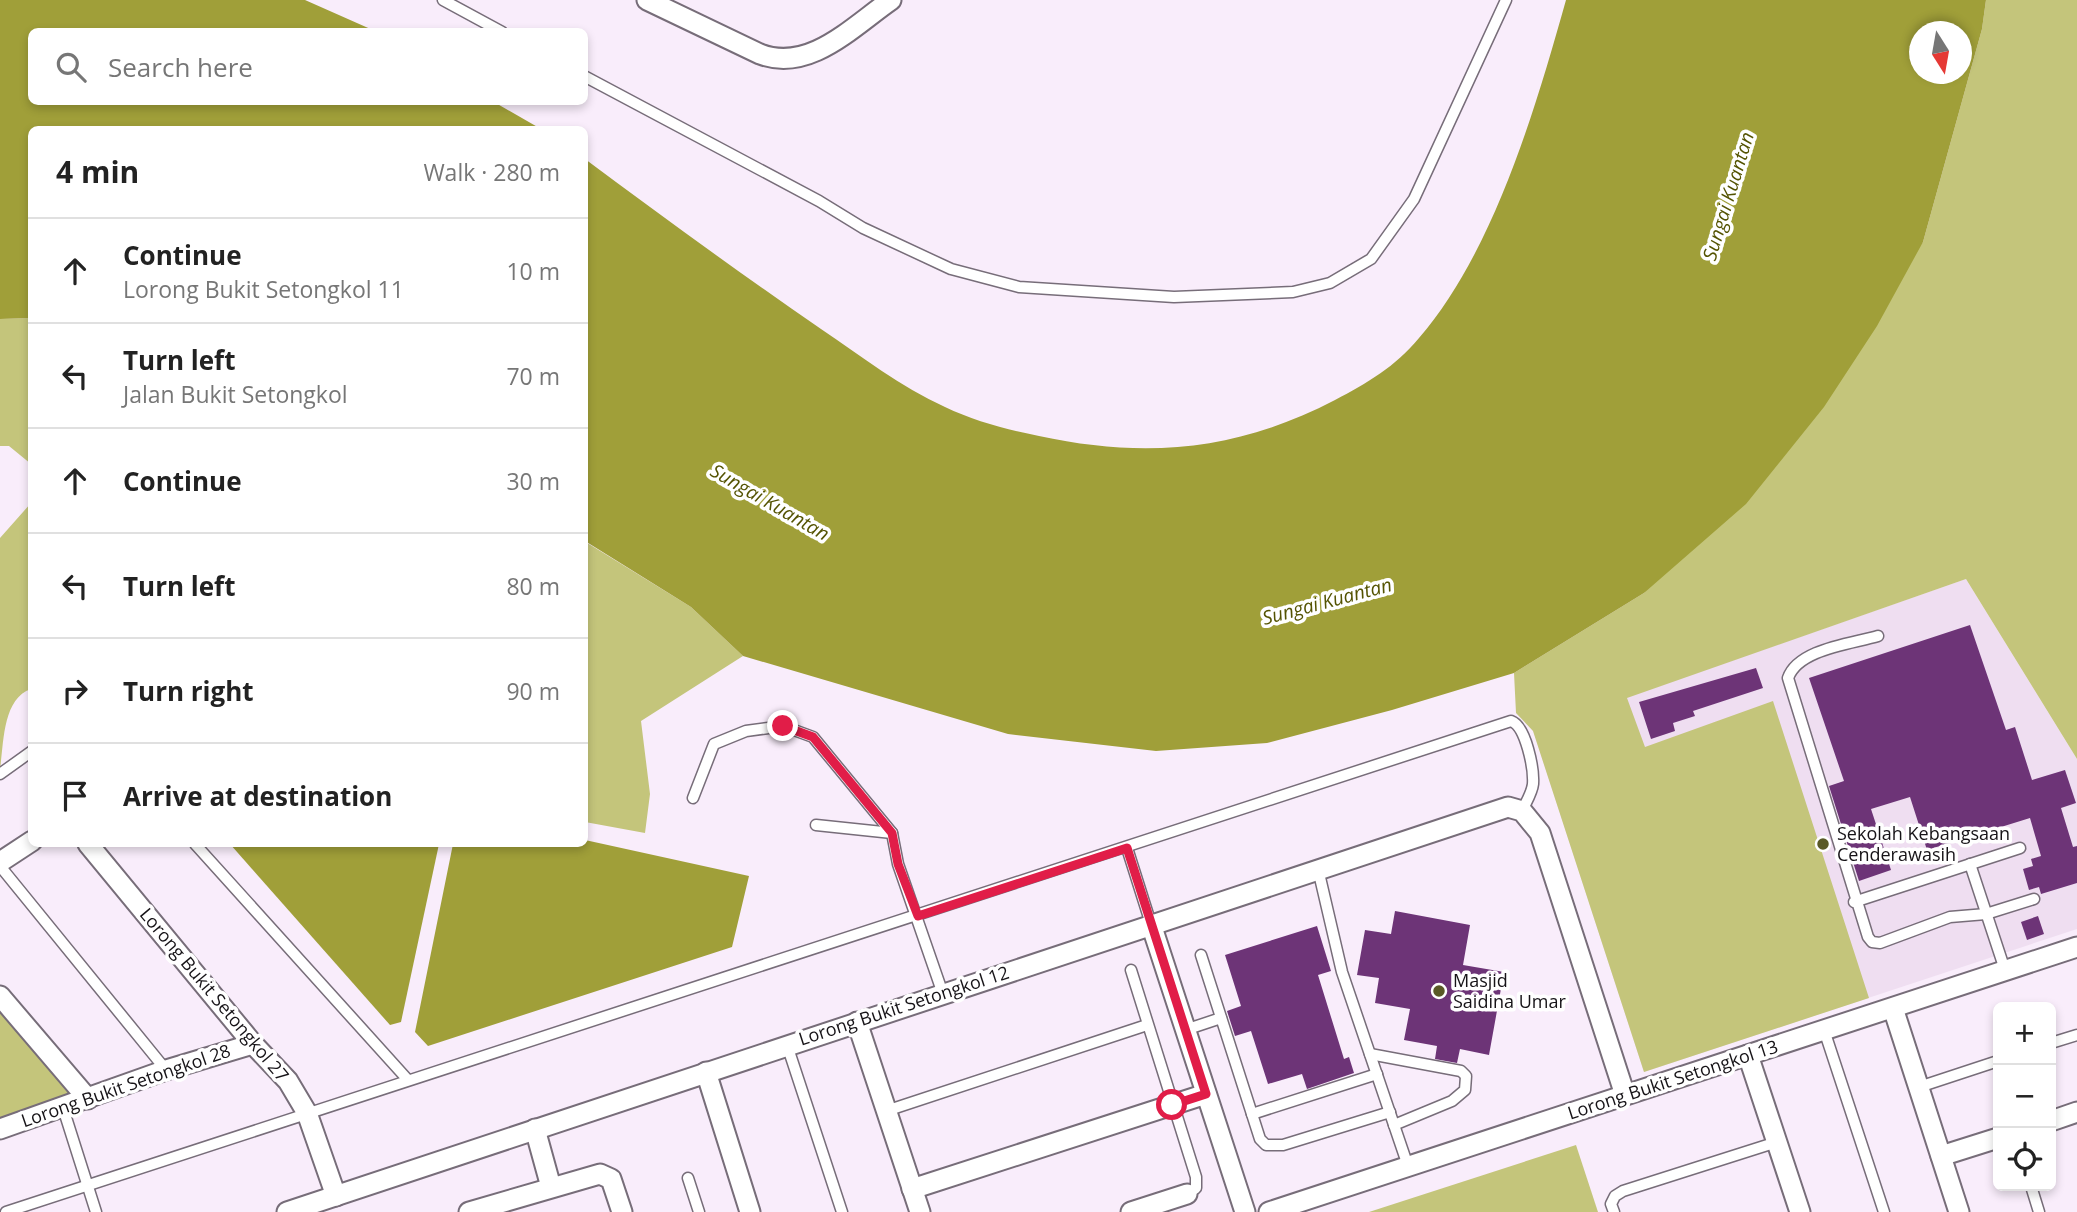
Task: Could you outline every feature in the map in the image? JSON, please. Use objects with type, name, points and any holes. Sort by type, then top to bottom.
[{"type":"street","points":[[647,0],[760,54],[775,60],[793,60],[824,47],[891,0]]},
{"type":"street","name":"Lorong Bukit Setongkol 12","points":[[287,1212],[1484,813],[1508,807],[1522,811]]},
{"type":"street","points":[[1522,811],[1540,834],[1625,1095]]},
{"type":"street","points":[[0,864],[28,844]]},
{"type":"street","name":"Lorong Bukit Setongkol 27","points":[[90,847],[253,1044],[288,1081],[307,1113],[336,1196]]},
{"type":"street","points":[[1151,924],[1245,1212]]},
{"type":"street","name":"Lorong Bukit Setongkol 13","points":[[1269,1212],[2077,947]]},
{"type":"street","points":[[0,996],[88,1099]]},
{"type":"street","points":[[1893,1008],[1959,1212]]},
{"type":"street","points":[[857,1022],[920,1212]]},
{"type":"street","name":"Lorong Bukit Setongkol 28","points":[[0,1129],[166,1070],[253,1044]]},
{"type":"street","points":[[1748,1055],[1800,1212]]},
{"type":"street","points":[[706,1072],[750,1212]]},
{"type":"street","points":[[912,1189],[1206,1094]]},
{"type":"street","points":[[2056,1119],[2077,1112]]},
{"type":"street","points":[[535,1129],[551,1187]]},
{"type":"street","points":[[1941,1156],[1993,1140]]},
{"type":"street","points":[[468,1212],[600,1174],[611,1179],[622,1212]]},
{"type":"street","points":[[1131,1212],[1187,1194]]},
{"type":"lane","points":[[443,0],[495,28]]},
{"type":"lane","points":[[588,78],[819,201],[863,228],[951,269],[1032,288],[1174,297],[1293,292],[1330,283],[1371,259],[1414,199],[1506,0]]},
{"type":"lane","points":[[1878,636],[1803,658],[1791,668],[1788,678],[1854,902],[1868,937],[1872,942],[1880,943],[1950,917],[1986,915],[2034,899]]},
{"type":"lane","points":[[6,1212],[1511,721],[1519,726],[1534,765],[1533,787],[1522,811]]},
{"type":"lane","points":[[693,798],[715,744],[746,731],[783,726],[813,737],[892,833],[898,864],[943,994]]},
{"type":"lane","points":[[0,774],[28,754]]},
{"type":"lane","points":[[816,825],[892,833]]},
{"type":"lane","points":[[198,847],[408,1080]]},
{"type":"lane","points":[[1127,848],[1151,924]]},
{"type":"lane","points":[[1854,902],[2020,848]]},
{"type":"lane","points":[[0,864],[166,1070]]},
{"type":"lane","points":[[1970,864],[2005,970]]},
{"type":"lane","points":[[1317,868],[1342,972],[1408,1166]]},
{"type":"lane","points":[[1201,955],[1260,1139],[1266,1145],[1274,1147],[1390,1112]]},
{"type":"lane","points":[[1131,970],[1196,1177],[1196,1188],[1187,1194]]},
{"type":"lane","points":[[1185,1030],[1221,1018]]},
{"type":"lane","points":[[886,1111],[1147,1025]]},
{"type":"lane","points":[[1824,1030],[1884,1212]]},
{"type":"lane","points":[[2056,1041],[2077,1035]]},
{"type":"lane","points":[[787,1045],[842,1212]]},
{"type":"lane","points":[[1370,1054],[1461,1071],[1466,1076],[1465,1090],[1452,1101],[1394,1125]]},
{"type":"lane","points":[[1919,1087],[1993,1063]]},
{"type":"lane","points":[[1252,1114],[1377,1074]]},
{"type":"lane","points":[[63,1108],[96,1212]]},
{"type":"lane","points":[[1614,1212],[1611,1204],[1615,1196],[1623,1191],[1777,1142]]},
{"type":"lane","points":[[688,1178],[699,1212]]},
{"type":"lane","points":[[2033,1191],[2039,1212]]},
{"type":"shaded area","name":"Sekolah Kebangsaan Cenderawasih","points":[[1966,579],[2077,759],[2077,929],[1644,1072],[1533,730]]},
{"type":"green space","points":[[1986,0],[2077,0],[2077,759],[1966,579],[1627,698],[1645,747],[1773,701],[1869,998],[1644,1072],[1533,731],[1516,713],[1514,673],[1644,593],[1923,242],[1967,84],[1972,84],[1972,65],[1982,29]]},
{"type":"green space","points":[[28,318],[28,462],[9,446],[0,446],[0,319]]},
{"type":"green space","points":[[28,506],[28,691],[14,702],[6,723],[0,769],[0,538]]},
{"type":"green space","points":[[588,543],[691,607],[743,656],[641,721],[650,794],[645,833],[588,823]]},
{"type":"green space","points":[[0,999],[83,1099],[0,1124]]},
{"type":"green space","points":[[1576,1145],[1598,1212],[1369,1212]]},
{"type":"water","points":[[0,0],[305,0],[368,28],[28,28],[28,105],[499,105],[536,126],[28,126],[28,318],[0,319]]},
{"type":"water","name":"Sungai Kuantan","points":[[1566,0],[1986,0],[1982,29],[1972,65],[1972,21],[1909,21],[1909,84],[1967,84],[1923,242],[1877,326],[1824,407],[1746,504],[1644,593],[1514,673],[1392,710],[1267,743],[1156,751],[1008,734],[743,656],[691,607],[588,543],[588,161],[866,360],[945,407],[1003,428],[1039,436],[1078,443],[1154,448],[1226,440],[1262,430],[1335,400],[1390,366],[1419,338],[1446,303],[1469,264],[1509,178],[1526,132]]},
{"type":"water","points":[[588,841],[749,876],[732,947],[428,1046],[415,1032],[452,847],[588,847]]},
{"type":"water","points":[[233,847],[438,847],[401,1022],[390,1025]]},
{"type":"building","points":[[1970,625],[2006,730],[2015,727],[2032,780],[2065,770],[2076,803],[2061,808],[2073,847],[2077,846],[2077,883],[2041,894],[2039,887],[2029,890],[2023,869],[2033,866],[2031,859],[2041,856],[2030,818],[1927,850],[1910,797],[1871,809],[1891,870],[1859,881],[1829,786],[1844,781],[1809,678]]},
{"type":"building","points":[[1756,668],[1763,688],[1693,711],[1695,716],[1673,723],[1675,731],[1651,739],[1639,702]]},
{"type":"building","name":"Masjid Saidina Umar","points":[[1395,911],[1470,925],[1463,965],[1504,972],[1489,1055],[1460,1049],[1457,1063],[1435,1059],[1437,1046],[1404,1040],[1410,1009],[1375,1003],[1379,978],[1357,975],[1365,930],[1391,934]]},
{"type":"building","points":[[2038,916],[2044,934],[2027,940],[2021,922]]},
{"type":"building","points":[[1317,926],[1331,971],[1318,975],[1344,1059],[1349,1057],[1354,1073],[1307,1089],[1302,1074],[1268,1084],[1251,1031],[1235,1036],[1227,1011],[1241,1006],[1225,955]]},
{"type":"place","name":"Sekolah Kebangsaan Cenderawasih","points":[[1823,844]]},
{"type":"place","name":"Masjid Saidina Umar","points":[[1439,991]]},
{"type":"route","points":[[783,726],[813,737],[892,833],[898,864],[918,916],[1127,848],[1206,1094],[1172,1105]]}]
